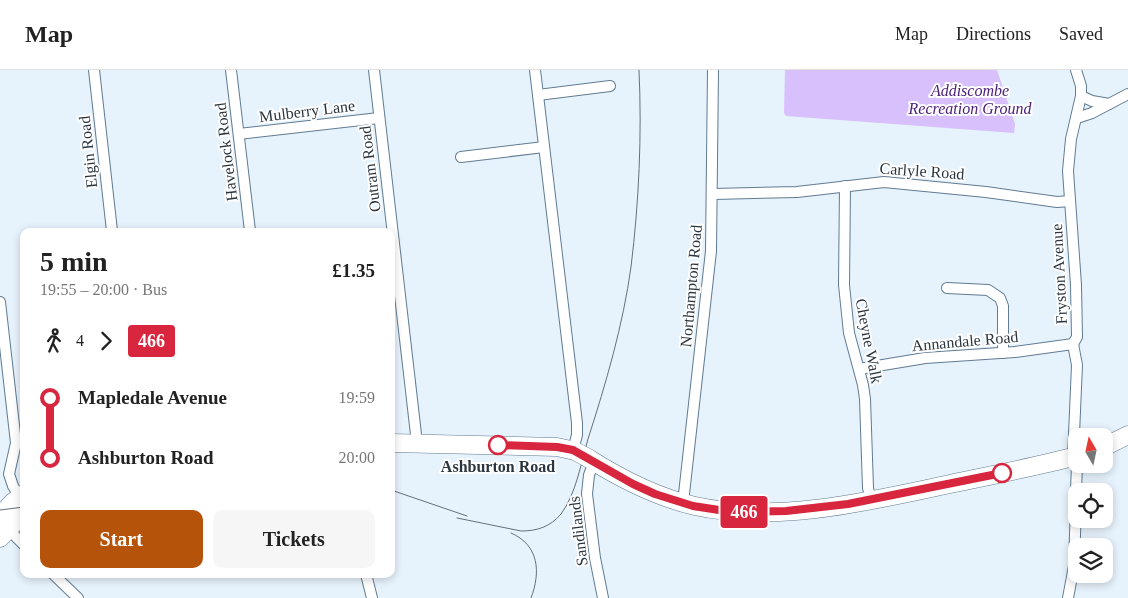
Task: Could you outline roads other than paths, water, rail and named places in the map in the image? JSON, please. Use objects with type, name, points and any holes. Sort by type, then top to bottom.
[{"type":"highway","points":[[1113,442],[1128,435]]},
{"type":"highway","points":[[395,443],[557,447],[582,455],[645,490],[682,503],[720,510],[747,512],[809,509],[871,501],[1068,460]]},
{"type":"street","name":"Elgin Road","points":[[94,70],[112,228]]},
{"type":"street","name":"Havelock Road","points":[[231,70],[250,228]]},
{"type":"street","name":"Outram Road","points":[[374,70],[393,228]]},
{"type":"street","points":[[535,70],[577,435],[582,455]]},
{"type":"street","name":"Northampton Road","points":[[682,503],[710,269],[714,70]]},
{"type":"street","points":[[1076,70],[1081,86],[1081,96],[1092,101],[1109,104]]},
{"type":"street","points":[[538,94],[610,86]]},
{"type":"street","points":[[1077,118],[1092,113],[1128,94]]},
{"type":"street","name":"Fryston Avenue","points":[[1076,428],[1077,359],[1073,344],[1078,337],[1068,162],[1081,96]]},
{"type":"street","name":"Mulberry Lane","points":[[239,134],[380,118]]},
{"type":"street","points":[[461,157],[544,148]]},
{"type":"street","name":"Carlyle Road","points":[[713,194],[797,192],[872,182],[893,182],[1057,202],[1070,201]]},
{"type":"street","name":"Cheyne Walk","points":[[845,186],[844,282],[849,333],[865,399],[868,488],[871,501]]},
{"type":"street","name":"Outram Road","points":[[395,249],[417,442]]},
{"type":"street","points":[[947,288],[988,290],[1000,298],[1003,306],[1004,353]]},
{"type":"street","points":[[0,302],[16,443],[9,474],[13,486],[12,511],[20,534]]},
{"type":"street","name":"Annandale Road","points":[[859,369],[925,358],[1004,353],[1073,344]]},
{"type":"street","name":"Sandilands","points":[[582,455],[588,479],[587,494],[595,558],[603,598]]},
{"type":"street","points":[[1068,598],[1074,566],[1075,528]]},
{"type":"street","points":[[57,578],[78,598]]},
{"type":"street","points":[[367,578],[372,598]]},
{"type":"tram line","points":[[457,518],[521,531],[532,530],[548,525],[557,518],[571,497],[619,332],[628,289],[638,193],[640,144],[639,70]]},
{"type":"tram line","points":[[395,491],[467,516]]},
{"type":"tram line","points":[[0,510],[20,508]]},
{"type":"tram line","points":[[511,533],[527,545],[535,560],[536,579],[531,598]]},
{"type":"place","name":"Ashburton Road","points":[[498,445]]},
{"type":"park label","name":"Addiscombe Recreation Ground","points":[[970,99]]}]
